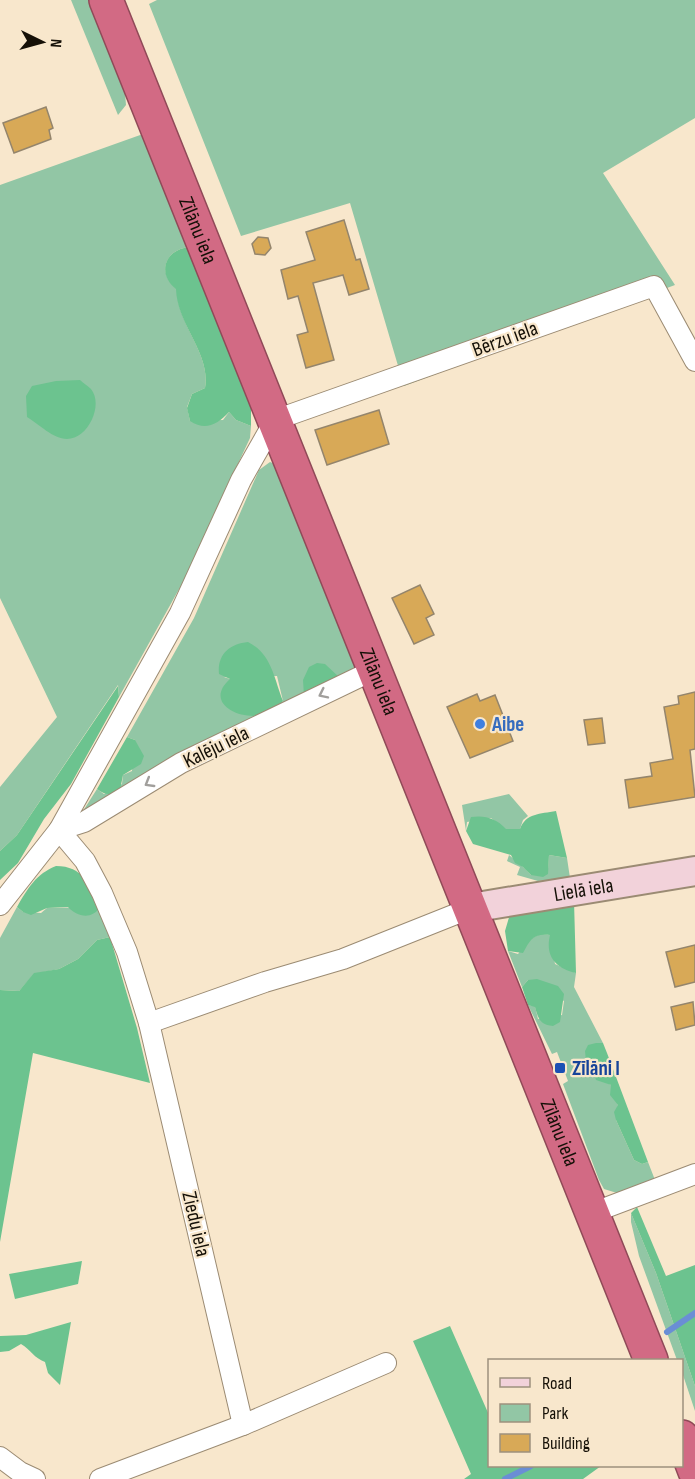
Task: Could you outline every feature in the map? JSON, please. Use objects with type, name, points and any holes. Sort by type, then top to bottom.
[{"type":"highway","name":"Zīlānu iela","points":[[107,0],[651,1359]]},
{"type":"highway","points":[[683,1442],[695,1471]]},
{"type":"street","name":"Bērzu iela","points":[[275,420],[654,286],[695,361]]},
{"type":"street","points":[[0,905],[59,830],[180,614],[241,480],[275,420]]},
{"type":"street","name":"Kalēju iela","points":[[59,830],[84,822],[181,763],[376,669]]},
{"type":"street","name":"Ziedu iela","points":[[59,830],[85,861],[128,952],[149,1023],[243,1425]]},
{"type":"street","name":"Lielā iela","points":[[471,908],[695,871]]},
{"type":"street","points":[[149,1023],[265,982],[343,959],[471,908]]},
{"type":"street","points":[[592,1213],[695,1174]]},
{"type":"street","points":[[100,1479],[243,1425],[386,1363]]},
{"type":"street","points":[[0,1457],[20,1472],[35,1479]]},
{"type":"green space","points":[[71,0],[90,0],[125,93],[126,105],[118,115]]},
{"type":"green space","points":[[157,0],[695,0],[695,118],[603,173],[675,285],[404,386],[350,203],[241,236],[149,4]]},
{"type":"green space","points":[[143,134],[189,247],[174,253],[169,258],[165,270],[167,277],[177,289],[182,315],[199,351],[206,375],[205,388],[192,394],[187,407],[190,421],[223,420],[229,412],[236,420],[251,426],[250,438],[183,582],[119,697],[118,685],[17,835],[0,851],[0,787],[57,717],[0,598],[0,185]]},
{"type":"green space","points":[[189,247],[246,386],[251,407],[251,426],[236,420],[229,412],[211,425],[201,426],[190,421],[187,408],[192,394],[205,388],[206,375],[199,351],[182,315],[176,289],[166,277],[165,270],[169,258],[174,253]]},
{"type":"green space","points":[[80,380],[91,389],[96,404],[92,420],[75,438],[67,439],[51,434],[27,417],[26,396],[32,386],[56,381]]},
{"type":"green space","points":[[270,462],[275,464],[359,663],[356,670],[281,707],[283,701],[277,676],[224,677],[230,679],[258,717],[82,819],[83,811],[97,789],[104,794],[122,784],[123,775],[132,771],[135,740],[127,737],[194,618],[259,470]]},
{"type":"green space","points":[[248,642],[256,647],[267,660],[283,701],[275,710],[263,715],[250,716],[237,713],[227,708],[221,700],[222,690],[230,679],[219,674],[222,656],[235,645]]},
{"type":"green space","points":[[317,663],[325,664],[340,678],[304,696],[303,680],[309,667]]},
{"type":"green space","points":[[118,686],[119,697],[71,784],[44,819],[18,863],[0,880],[0,851],[17,835]]},
{"type":"green space","points":[[127,737],[135,740],[144,756],[141,764],[123,775],[120,790],[111,794],[103,793],[97,789]]},
{"type":"green space","points":[[509,794],[528,816],[523,820],[520,829],[505,829],[491,818],[467,822],[466,831],[462,805]]},
{"type":"green space","points":[[556,811],[567,858],[549,855],[548,874],[543,877],[531,875],[515,863],[511,855],[473,844],[466,831],[471,817],[486,817],[498,822],[506,829],[520,829],[530,817]]},
{"type":"green space","points":[[509,855],[531,875],[548,869],[549,855],[567,858],[570,878],[538,881],[517,875],[520,867],[507,861]]},
{"type":"green space","points":[[56,866],[73,869],[84,878],[100,907],[97,911],[84,916],[68,907],[47,908],[31,915],[17,907],[38,877]]},
{"type":"green space","points":[[574,901],[576,973],[562,968],[553,960],[549,949],[550,935],[533,938],[523,953],[508,951],[505,931],[510,914]]},
{"type":"green space","points":[[17,907],[23,912],[41,913],[47,908],[100,907],[110,937],[97,940],[78,959],[59,969],[34,974],[19,991],[0,990],[0,938]]},
{"type":"green space","points":[[540,934],[550,935],[555,964],[576,973],[574,987],[603,1043],[596,1043],[592,1074],[611,1085],[618,1105],[616,1120],[634,1160],[642,1164],[648,1162],[655,1180],[617,1193],[604,1189],[599,1180],[563,1084],[568,1081],[557,1052],[552,1054],[528,1005],[535,1006],[538,1019],[562,1015],[564,1001],[528,980],[522,987],[508,951],[518,954],[530,939]]},
{"type":"green space","points":[[110,937],[137,1028],[150,1083],[33,1053],[0,1242],[0,990],[19,991],[34,973],[59,969],[78,959],[97,940]]},
{"type":"green space","points":[[537,979],[558,986],[564,994],[560,1022],[553,1026],[542,1022],[535,1007],[528,1005],[522,987],[528,980]]},
{"type":"green space","points":[[603,1043],[648,1162],[642,1164],[634,1160],[616,1120],[614,1112],[618,1105],[610,1095],[611,1085],[596,1080],[592,1067],[586,1061],[585,1051],[588,1045]]},
{"type":"green space","points":[[637,1207],[666,1276],[695,1265],[695,1386],[656,1273],[631,1213]]},
{"type":"green space","points":[[631,1213],[656,1273],[695,1386],[695,1411],[683,1375],[683,1359],[677,1359],[639,1256]]},
{"type":"green space","points":[[82,1261],[78,1284],[15,1299],[9,1274]]},
{"type":"green space","points":[[71,1322],[60,1385],[48,1373],[45,1362],[21,1344],[9,1351],[0,1352],[0,1336],[26,1335]]},
{"type":"green space","points":[[450,1326],[488,1413],[488,1467],[600,1467],[583,1479],[464,1479],[471,1474],[413,1341]]},
{"type":"building","points":[[46,107],[53,128],[49,130],[51,139],[14,153],[3,123]]},
{"type":"building","points":[[344,220],[356,260],[360,259],[369,289],[349,295],[343,275],[313,283],[334,360],[306,368],[297,335],[308,332],[298,296],[288,299],[281,270],[315,260],[306,232]]},
{"type":"building","points":[[258,237],[268,238],[271,248],[265,255],[255,254],[252,244]]},
{"type":"building","points":[[379,410],[389,444],[327,465],[315,430]]},
{"type":"building","points":[[420,585],[434,614],[426,618],[434,635],[414,644],[392,598]]},
{"type":"building","points":[[695,692],[695,749],[690,750],[695,797],[629,808],[625,780],[652,776],[650,763],[673,759],[664,707],[679,704],[678,696]]},
{"type":"building","name":"Aibe","points":[[477,694],[480,701],[495,695],[513,741],[470,758],[447,707]]},
{"type":"building","points":[[602,718],[605,743],[588,745],[584,720]]},
{"type":"building","points":[[695,945],[695,982],[675,987],[666,952]]},
{"type":"building","points":[[693,1002],[695,1025],[676,1030],[671,1007]]},
{"type":"waterway","points":[[667,1332],[695,1313]]},
{"type":"waterway","points":[[505,1479],[529,1467]]},
{"type":"place","name":"Aibe","points":[[480,724]]},
{"type":"place","name":"Zīlāni I","points":[[560,1068]]}]
